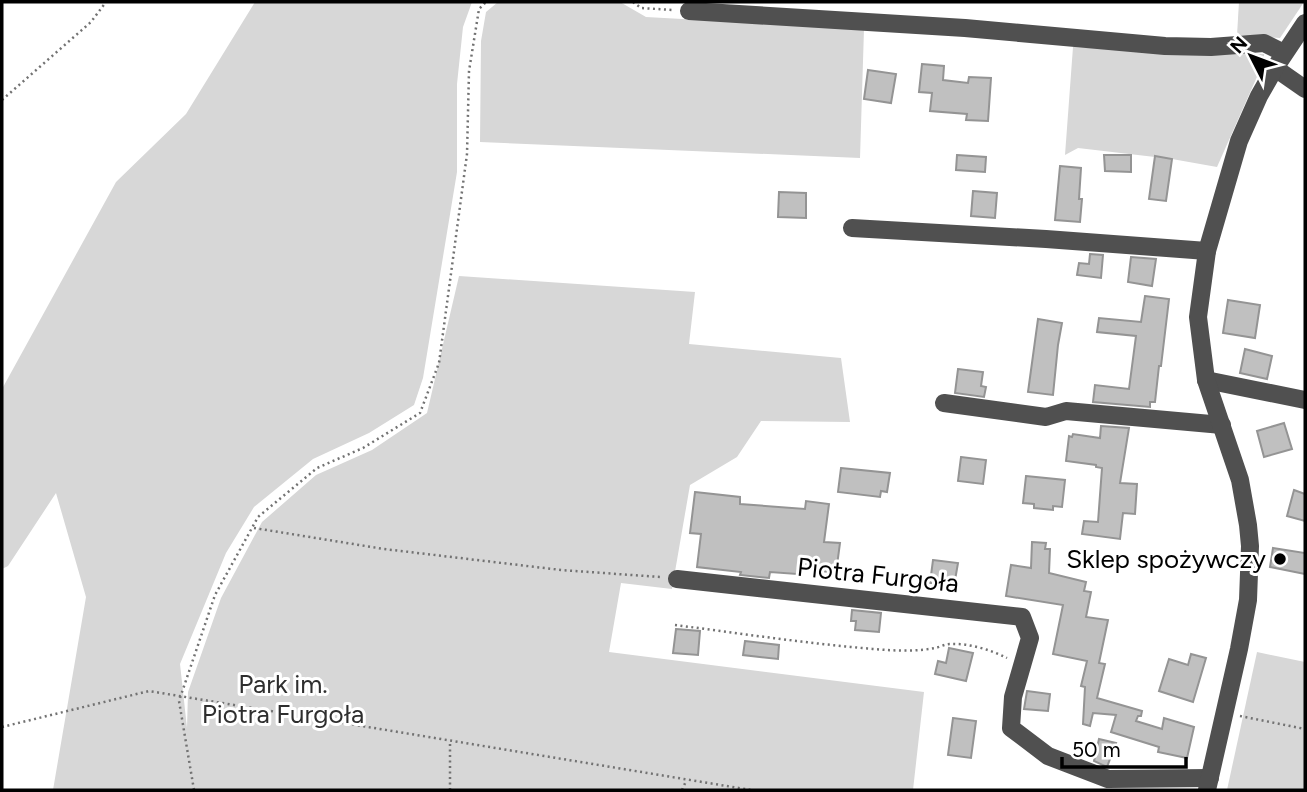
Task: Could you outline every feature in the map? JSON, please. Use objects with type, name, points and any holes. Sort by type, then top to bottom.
[{"type":"street","points":[[689,11],[965,28],[1165,46],[1210,47],[1264,43],[1305,89]]},
{"type":"street","name":"Piotra Furgoła","points":[[677,579],[1022,617],[1030,638],[1013,697],[1011,728],[1048,755],[1108,779],[1209,784],[1248,600],[1250,546],[1240,480],[1206,380],[1198,317],[1207,251],[1239,141],[1259,96],[1305,23]]},
{"type":"street","points":[[852,228],[1207,251]]},
{"type":"street","points":[[1206,380],[1305,400]]},
{"type":"street","points":[[944,403],[1046,417],[1066,411],[1222,425]]},
{"type":"path","points":[[2,100],[91,22],[106,2]]},
{"type":"path","points":[[194,790],[180,696],[215,595],[258,517],[317,468],[363,448],[420,413],[439,363],[467,154],[468,71],[479,9],[486,2]]},
{"type":"path","points":[[633,2],[641,8],[689,11]]},
{"type":"path","points":[[252,528],[384,549],[561,570],[677,579]]},
{"type":"path","points":[[674,625],[888,650],[937,648],[948,643],[996,652],[1023,665]]},
{"type":"path","points":[[2,727],[149,691],[751,790]]},
{"type":"path","points":[[1224,713],[1305,729]]},
{"type":"path","points":[[450,741],[450,790]]},
{"type":"path","points":[[682,790],[687,780]]},
{"type":"green space","name":"Park im. Piotra Furgoła","points":[[255,2],[472,2],[463,27],[457,84],[457,172],[423,378],[414,405],[369,433],[313,459],[254,507],[226,553],[180,664],[187,728],[188,692],[221,598],[262,522],[316,475],[372,450],[427,413],[459,276],[695,292],[689,344],[841,358],[850,422],[761,421],[737,457],[690,485],[672,589],[621,583],[609,652],[924,692],[913,790],[53,790],[86,597],[56,493],[8,566],[2,569],[2,389],[116,182],[186,114]]},
{"type":"green space","points":[[498,2],[620,2],[646,17],[864,29],[860,158],[480,142],[481,41],[486,12]]},
{"type":"green space","points":[[1239,2],[1304,2],[1280,38],[1237,35]]},
{"type":"green space","points":[[1073,47],[1264,54],[1264,61],[1217,167],[1078,148],[1065,155]]},
{"type":"green space","points":[[1257,652],[1305,662],[1305,790],[1227,790]]},
{"type":"building","points":[[922,64],[944,66],[943,80],[968,83],[969,77],[991,78],[988,121],[966,120],[967,114],[930,111],[932,93],[919,92]]},
{"type":"building","points":[[868,70],[896,74],[891,103],[864,99]]},
{"type":"building","points":[[957,155],[986,157],[985,172],[956,170]]},
{"type":"building","points":[[1104,155],[1131,155],[1131,172],[1105,171]]},
{"type":"building","points":[[1155,156],[1172,159],[1166,201],[1149,199]]},
{"type":"building","points":[[1060,166],[1081,168],[1080,222],[1055,220]]},
{"type":"building","points":[[973,191],[997,193],[995,218],[971,216]]},
{"type":"building","points":[[779,192],[806,193],[806,218],[778,217]]},
{"type":"building","points":[[1090,254],[1103,255],[1101,278],[1077,275],[1079,263],[1089,264]]},
{"type":"building","points":[[1131,257],[1156,259],[1152,286],[1128,282]]},
{"type":"building","points":[[1145,296],[1169,299],[1155,402],[1150,402],[1150,407],[1093,402],[1095,385],[1129,389],[1136,336],[1097,332],[1099,318],[1141,322]]},
{"type":"building","points":[[1228,300],[1260,305],[1255,338],[1223,333]]},
{"type":"building","points":[[1038,319],[1062,323],[1053,395],[1028,392]]},
{"type":"building","points":[[1245,349],[1272,356],[1267,379],[1240,373]]},
{"type":"building","points":[[958,369],[983,372],[981,386],[986,387],[984,397],[955,393]]},
{"type":"building","points":[[1284,423],[1292,449],[1264,457],[1257,431]]},
{"type":"building","points":[[1101,426],[1129,428],[1120,483],[1137,484],[1135,514],[1123,513],[1120,539],[1082,534],[1084,521],[1098,522],[1102,468],[1066,461],[1069,436],[1072,437],[1073,434],[1100,438]]},
{"type":"building","points":[[961,457],[986,460],[983,484],[958,481]]},
{"type":"building","points":[[841,468],[890,473],[887,492],[881,491],[880,497],[838,492]]},
{"type":"building","points":[[1026,476],[1065,480],[1062,507],[1053,506],[1053,510],[1034,508],[1034,504],[1023,503]]},
{"type":"building","points":[[1294,490],[1305,494],[1305,521],[1287,516]]},
{"type":"building","points":[[695,492],[740,497],[740,504],[805,509],[806,501],[829,504],[824,542],[840,543],[836,573],[798,568],[797,574],[770,572],[769,578],[697,567],[701,534],[690,533]]},
{"type":"building","points":[[1032,542],[1046,543],[1045,549],[1050,549],[1049,573],[1086,582],[1084,591],[1091,592],[1086,617],[1108,620],[1099,663],[1105,664],[1097,698],[1142,711],[1136,721],[1162,729],[1164,718],[1194,727],[1187,758],[1158,752],[1159,747],[1111,732],[1116,715],[1093,713],[1090,726],[1083,724],[1085,687],[1081,686],[1087,661],[1053,654],[1063,605],[1006,596],[1011,565],[1031,568]]},
{"type":"building","points":[[1273,548],[1305,553],[1305,574],[1270,567]]},
{"type":"building","points":[[933,560],[958,563],[954,586],[930,583]]},
{"type":"building","points":[[852,610],[881,613],[879,632],[855,630],[856,621],[851,621]]},
{"type":"building","points":[[676,629],[700,631],[698,655],[673,653]]},
{"type":"building","points":[[745,641],[779,645],[778,659],[743,655]]},
{"type":"building","points":[[949,648],[973,653],[966,681],[935,674],[938,661],[946,663]]},
{"type":"building","points":[[1191,654],[1206,658],[1193,702],[1159,691],[1169,659],[1188,665]]},
{"type":"building","points":[[1027,691],[1050,694],[1048,711],[1024,709]]},
{"type":"building","points":[[953,718],[976,721],[971,758],[948,755]]},
{"type":"building","points":[[1099,739],[1116,743],[1107,767],[1094,761]]},
{"type":"place","name":"Sklep spożywczy","points":[[1280,559]]}]
